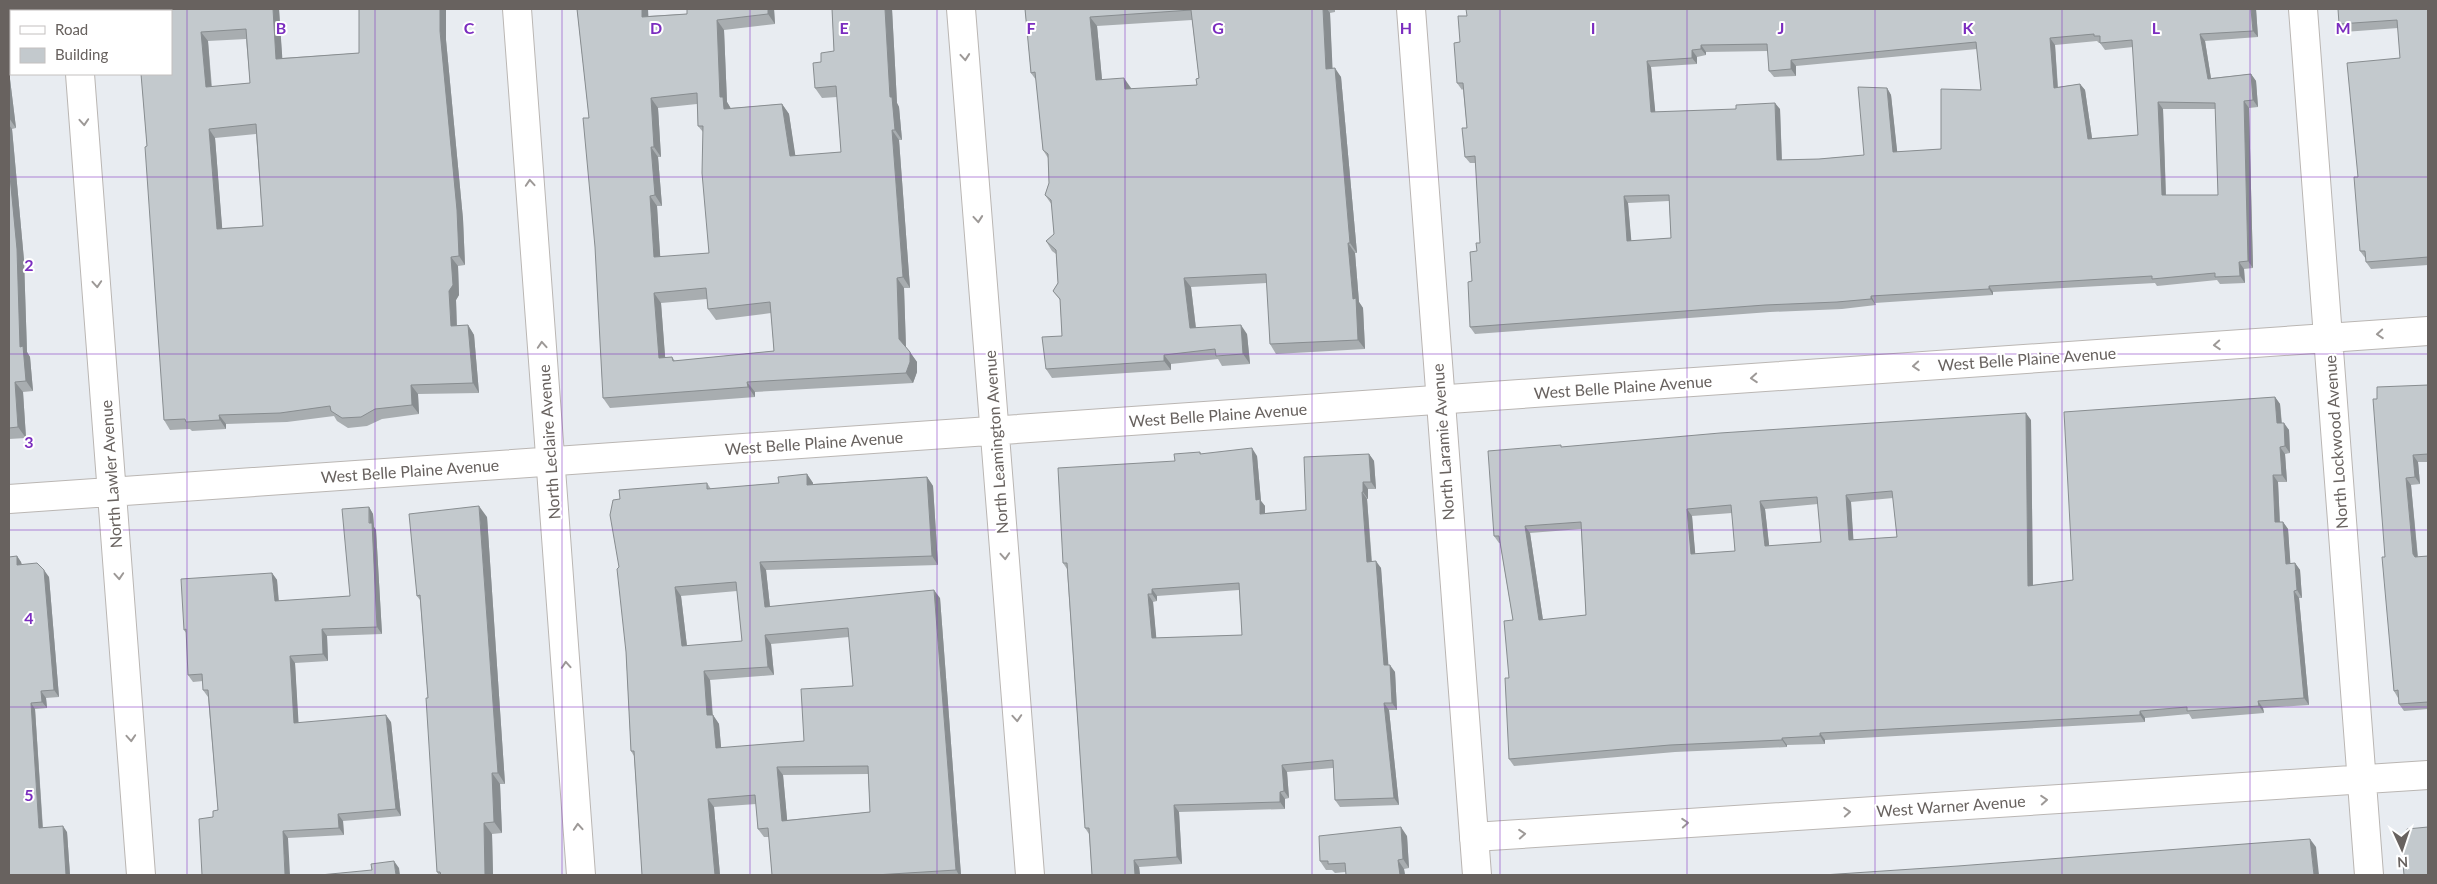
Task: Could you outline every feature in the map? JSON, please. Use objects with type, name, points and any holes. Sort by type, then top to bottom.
[{"type":"street","name":"North Leclaire Avenue","points":[[517,9],[581,875]]},
{"type":"street","name":"North Leamington Avenue","points":[[961,9],[1030,875]]},
{"type":"street","name":"North Laramie Avenue","points":[[1411,9],[1477,875]]},
{"type":"street","name":"North Lockwood Avenue","points":[[2303,9],[2369,875]]},
{"type":"street","name":"North Lawler Avenue","points":[[80,75],[141,875]]},
{"type":"street","name":"West Belle Plaine Avenue","points":[[9,499],[2428,331]]},
{"type":"street","name":"West Warner Avenue","points":[[1474,837],[2428,775]]},
{"type":"building","points":[[136,9],[273,9],[276,59],[359,53],[359,9],[440,9],[440,31],[457,210],[459,256],[451,257],[453,285],[449,291],[451,326],[468,325],[473,383],[411,385],[412,405],[375,409],[361,417],[342,418],[331,411],[330,406],[280,413],[219,415],[220,420],[186,422],[185,419],[164,420],[145,147],[147,146],[141,75],[172,75],[172,10]],"holes":[[[246,29],[250,83],[206,87],[201,32]],[[256,124],[263,226],[217,229],[209,129]]]},
{"type":"building","points":[[577,9],[642,9],[642,17],[687,14],[687,9],[768,9],[768,14],[717,20],[720,97],[723,97],[724,109],[782,104],[790,156],[841,152],[836,86],[815,88],[813,63],[821,62],[821,53],[834,51],[832,9],[885,9],[890,97],[892,97],[895,130],[892,130],[903,277],[897,278],[899,339],[910,352],[910,362],[906,373],[747,382],[748,387],[603,398],[595,247],[583,118],[589,118]],"holes":[[[697,93],[698,126],[703,126],[702,173],[709,253],[654,257],[650,196],[655,195],[651,147],[654,147],[651,98]],[[706,288],[708,309],[770,302],[774,351],[673,361],[672,357],[659,358],[654,293]]]},
{"type":"building","points":[[1025,9],[1323,9],[1326,69],[1335,68],[1350,243],[1348,243],[1353,299],[1356,298],[1358,340],[1270,344],[1266,274],[1184,278],[1190,328],[1241,325],[1243,354],[1216,356],[1215,349],[1164,355],[1164,361],[1046,369],[1042,337],[1062,336],[1060,299],[1053,291],[1058,283],[1056,250],[1046,241],[1054,234],[1051,200],[1045,195],[1049,183],[1048,154],[1043,150],[1035,72],[1031,73]],"holes":[[[1191,10],[1199,78],[1196,79],[1197,85],[1125,89],[1124,78],[1096,80],[1090,17]]]},
{"type":"building","points":[[1466,9],[2251,9],[2253,31],[2200,34],[2208,79],[2251,74],[2253,100],[2244,101],[2248,261],[2239,262],[2240,276],[2215,277],[2215,273],[2152,279],[2152,276],[1989,286],[1989,289],[1871,296],[1871,299],[1837,302],[1765,305],[1470,327],[1468,282],[1472,281],[1470,252],[1477,251],[1476,243],[1480,243],[1475,156],[1465,157],[1462,128],[1467,128],[1463,83],[1457,83],[1454,43],[1460,42],[1458,16],[1467,16]],"holes":[[[2094,34],[2094,36],[2100,36],[2100,43],[2132,40],[2138,135],[2088,139],[2080,84],[2054,88],[2050,38]],[[1976,42],[1981,90],[1941,89],[1941,149],[1893,152],[1887,88],[1858,87],[1864,155],[1819,159],[1777,160],[1775,103],[1736,105],[1736,109],[1651,112],[1647,61],[1692,58],[1692,50],[1701,49],[1701,45],[1767,44],[1769,71],[1791,69],[1791,60]],[[2158,102],[2215,103],[2218,195],[2162,195]],[[1669,195],[1671,238],[1627,241],[1624,196]]]},
{"type":"building","points":[[2338,9],[2428,9],[2428,257],[2366,262],[2365,251],[2360,251],[2354,177],[2358,177],[2347,63],[2400,58],[2397,20],[2339,24]]},
{"type":"building","points":[[9,166],[17,249],[20,347],[23,346],[26,381],[15,382],[18,427],[9,428]]},
{"type":"building","points":[[2428,385],[2428,454],[2413,455],[2415,477],[2406,478],[2413,554],[2415,557],[2428,556],[2428,702],[2399,704],[2398,690],[2394,691],[2382,557],[2385,557],[2373,399],[2377,399],[2377,387]]},
{"type":"building","points":[[2275,397],[2277,423],[2284,423],[2285,446],[2280,447],[2282,475],[2273,475],[2275,522],[2283,522],[2286,564],[2295,563],[2297,590],[2294,591],[2304,698],[2258,701],[2259,706],[2187,711],[2187,707],[2140,711],[2140,715],[1820,733],[1820,736],[1782,738],[1782,740],[1670,745],[1509,759],[1505,678],[1509,678],[1504,621],[1513,620],[1499,536],[1494,536],[1488,451],[1561,445],[1561,447],[1720,433],[2026,413],[2028,586],[2073,580],[2064,412]],"holes":[[[1892,491],[1897,537],[1849,540],[1846,495]],[[1817,497],[1821,542],[1765,546],[1760,501]],[[1731,505],[1735,551],[1691,554],[1687,509]],[[1581,522],[1586,615],[1539,620],[1525,526]]]},
{"type":"building","points":[[1252,448],[1256,500],[1260,499],[1260,514],[1306,510],[1304,457],[1369,454],[1371,482],[1363,482],[1362,492],[1367,562],[1376,561],[1384,665],[1390,665],[1392,703],[1384,703],[1394,798],[1335,800],[1333,760],[1282,765],[1284,791],[1280,792],[1280,802],[1174,805],[1177,857],[1134,860],[1135,875],[1092,875],[1089,828],[1085,828],[1067,563],[1063,563],[1058,468],[1175,461],[1174,454],[1200,452],[1200,454]],"holes":[[[1239,583],[1242,635],[1152,638],[1148,594],[1152,594],[1152,589]]]},
{"type":"building","points":[[807,474],[807,485],[927,477],[932,556],[760,562],[765,607],[934,590],[956,870],[875,875],[772,875],[768,828],[758,829],[755,795],[708,799],[715,875],[642,875],[634,751],[631,751],[626,652],[617,569],[619,567],[610,515],[613,500],[620,499],[619,490],[707,483],[707,489],[779,483],[778,477]],"holes":[[[736,582],[742,641],[682,646],[675,587]],[[848,628],[853,686],[801,689],[804,741],[716,748],[713,715],[707,715],[704,671],[768,667],[765,635]],[[868,766],[870,812],[782,821],[777,767]]]},
{"type":"building","points":[[479,506],[498,773],[492,773],[494,822],[484,823],[485,875],[441,875],[440,872],[437,872],[426,698],[428,698],[420,595],[417,596],[409,514]]},
{"type":"building","points":[[369,507],[369,523],[372,523],[377,627],[322,629],[323,654],[290,656],[294,723],[386,715],[396,809],[338,814],[339,828],[283,831],[285,875],[202,875],[199,819],[213,817],[213,811],[218,810],[208,690],[203,690],[202,674],[188,675],[181,579],[272,573],[275,601],[350,596],[342,509]]},
{"type":"building","points":[[17,556],[17,565],[37,563],[44,570],[54,690],[41,691],[42,702],[31,703],[39,828],[63,826],[66,875],[9,875],[9,557]]},
{"type":"building","points":[[1401,827],[1403,859],[1398,860],[1400,875],[1346,875],[1345,863],[1328,864],[1328,861],[1320,861],[1319,836]]},
{"type":"building","points":[[2428,827],[2428,875],[2404,875],[2401,841],[2408,840],[2407,829]]},
{"type":"building","points":[[2310,839],[2314,875],[1823,875],[1958,866]]},
{"type":"building","points":[[394,861],[396,875],[320,875],[372,870],[371,864]]}]
